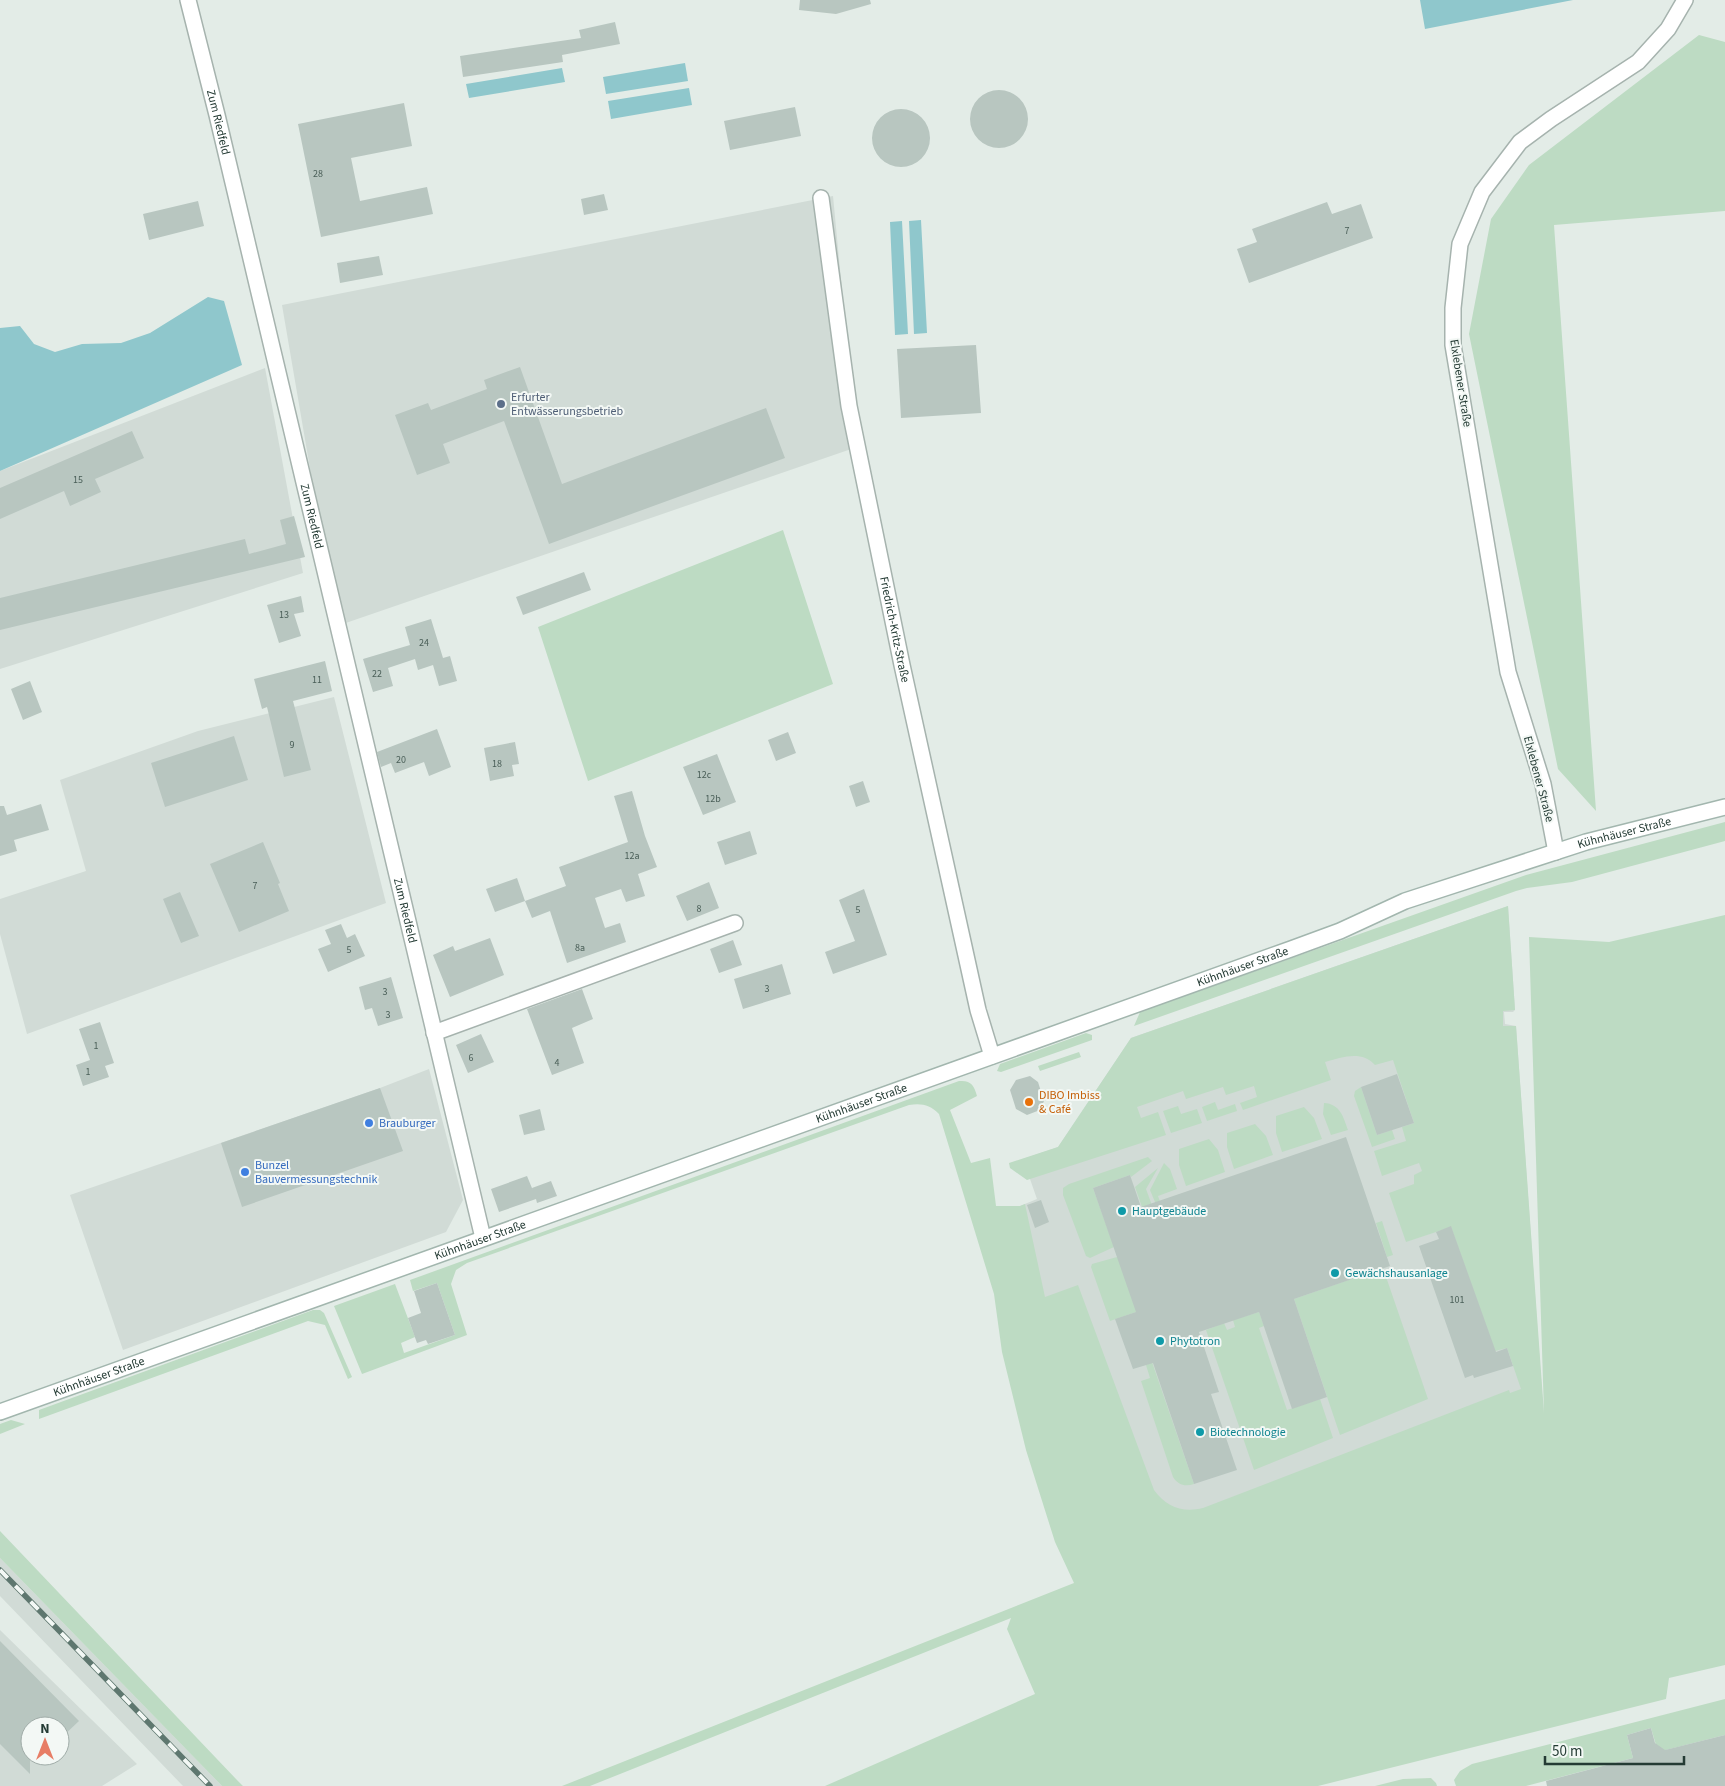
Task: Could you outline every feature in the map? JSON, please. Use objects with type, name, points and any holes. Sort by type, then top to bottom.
[{"type":"street","name":"Zum Riedfeld","points":[[188,0],[483,1238]]},
{"type":"street","name":"Elxlebener Straße","points":[[1556,852],[1543,784],[1508,672],[1453,345],[1453,308],[1460,244],[1482,192],[1520,142],[1551,119],[1638,62],[1668,29],[1685,0]]},
{"type":"street","name":"Friedrich-Kritz-Straße","points":[[821,198],[849,406],[900,656],[961,936],[978,1010],[992,1056]]},
{"type":"street","name":"Kühnhäuser Straße","points":[[0,1412],[1332,934],[1405,901],[1586,842],[1725,807]]},
{"type":"street","points":[[434,1033],[736,923]]},
{"type":"shaded area","points":[[833,196],[857,447],[337,626],[282,305]]},
{"type":"shaded area","points":[[265,368],[303,573],[0,669],[0,471]]},
{"type":"shaded area","points":[[334,697],[386,903],[27,1034],[0,934],[0,899],[86,871],[60,780],[198,731]]},
{"type":"shaded area","points":[[1508,906],[1515,1010],[1513,1012],[1504,1012],[1505,1024],[1516,1026],[1545,1435],[1103,1562],[1020,1206],[1037,1199],[1023,1159],[1058,1147],[1131,1038]]},
{"type":"shaded area","points":[[429,1069],[463,1200],[446,1232],[123,1350],[70,1195],[380,1088]]},
{"type":"shaded area","points":[[0,1558],[222,1786],[183,1786],[0,1596]]},
{"type":"shaded area","points":[[0,1630],[137,1764],[102,1786],[0,1786]]},
{"type":"green space","points":[[1699,35],[1725,42],[1725,211],[1554,225],[1596,811],[1558,769],[1469,334],[1491,219],[1529,165]]},
{"type":"green space","points":[[783,530],[833,684],[588,781],[538,627]]},
{"type":"green space","points":[[1725,822],[1725,841],[1572,882],[1516,891],[1134,1026],[1140,1012],[1526,875]]},
{"type":"green space","points":[[1508,906],[1515,1010],[1503,1011],[1503,1026],[1516,1026],[1544,1413],[1529,937],[1609,942],[1725,915],[1725,1665],[1669,1678],[1666,1699],[1318,1786],[825,1786],[1035,1694],[1007,1629],[1011,1618],[590,1786],[562,1786],[1074,1583],[1055,1542],[1026,1450],[1002,1352],[994,1294],[939,1114],[926,1105],[909,1105],[467,1263],[456,1270],[451,1284],[467,1335],[362,1374],[334,1306],[395,1284],[415,1337],[401,1343],[404,1353],[455,1335],[437,1283],[413,1291],[410,1280],[959,1081],[966,1081],[973,1086],[977,1096],[950,1110],[971,1163],[990,1158],[996,1206],[1020,1206],[1025,1204],[1045,1297],[1078,1285],[1154,1490],[1164,1501],[1175,1507],[1189,1510],[1203,1508],[1509,1390],[1510,1393],[1521,1389],[1507,1348],[1495,1351],[1451,1227],[1406,1242],[1389,1193],[1414,1184],[1414,1175],[1422,1171],[1419,1163],[1382,1176],[1374,1151],[1406,1141],[1402,1127],[1414,1123],[1393,1060],[1375,1065],[1370,1060],[1351,1056],[1325,1062],[1331,1080],[1243,1110],[1240,1103],[1257,1097],[1254,1086],[1226,1095],[1223,1087],[1186,1099],[1183,1091],[1137,1107],[1141,1118],[1158,1112],[1166,1135],[1027,1180],[1010,1168],[1009,1163],[1058,1147],[1131,1038]]},
{"type":"green space","points":[[1086,1033],[1092,1035],[1092,1040],[1001,1072],[997,1071],[1000,1064]]},
{"type":"green space","points":[[1079,1052],[1081,1057],[1040,1071],[1038,1066]]},
{"type":"green space","points":[[1361,1087],[1377,1135],[1392,1130],[1395,1139],[1372,1147],[1354,1096],[1355,1091]]},
{"type":"green space","points":[[1215,1102],[1218,1110],[1235,1104],[1237,1111],[1207,1121],[1202,1107]]},
{"type":"green space","points":[[1324,1103],[1337,1108],[1348,1130],[1331,1135],[1323,1114]]},
{"type":"green space","points":[[1178,1106],[1181,1114],[1197,1109],[1202,1123],[1171,1133],[1163,1111]]},
{"type":"green space","points":[[1304,1107],[1314,1118],[1322,1139],[1282,1152],[1276,1133],[1276,1116]]},
{"type":"green space","points":[[1255,1124],[1266,1136],[1273,1155],[1234,1169],[1227,1147],[1227,1133]]},
{"type":"green space","points":[[1209,1139],[1218,1150],[1225,1172],[1186,1186],[1179,1165],[1179,1149]]},
{"type":"green space","points":[[1148,1157],[1152,1161],[1131,1177],[1130,1175],[1093,1188],[1114,1247],[1090,1258],[1086,1256],[1063,1195],[1063,1188],[1069,1184]]},
{"type":"green space","points":[[1164,1163],[1170,1169],[1177,1189],[1158,1196],[1192,1291],[1150,1190]]},
{"type":"green space","points":[[1158,1168],[1146,1189],[1161,1230],[1151,1233],[1135,1187]]},
{"type":"green space","points":[[1382,1221],[1393,1255],[1387,1257],[1376,1223]]},
{"type":"green space","points":[[1117,1257],[1183,1296],[1110,1321],[1091,1267],[1092,1264]]},
{"type":"green space","points":[[1383,1268],[1428,1399],[1340,1435],[1294,1299]]},
{"type":"green space","points":[[313,1310],[320,1310],[324,1313],[352,1377],[348,1379],[325,1325],[308,1321],[39,1419],[39,1410]]},
{"type":"green space","points":[[1259,1312],[1264,1326],[1259,1328],[1287,1410],[1320,1399],[1333,1438],[1254,1470],[1206,1330],[1224,1323],[1227,1330],[1235,1327],[1233,1320]]},
{"type":"green space","points":[[1152,1362],[1194,1484],[1182,1485],[1173,1477],[1141,1381],[1150,1378],[1146,1365]]},
{"type":"green space","points":[[11,1420],[25,1424],[0,1434],[0,1424]]},
{"type":"green space","points":[[0,1531],[243,1786],[222,1786],[0,1558]]},
{"type":"green space","points":[[1725,1699],[1725,1735],[1658,1752],[1651,1728],[1627,1735],[1633,1758],[1526,1786],[1456,1786],[1454,1780],[1460,1771],[1472,1764]]},
{"type":"green space","points":[[1431,1778],[1437,1786],[1375,1786],[1403,1779]]},
{"type":"water","points":[[1420,0],[1573,0],[1425,29]]},
{"type":"water","points":[[685,63],[688,81],[606,94],[603,77]]},
{"type":"water","points":[[562,68],[565,82],[469,98],[466,84]]},
{"type":"water","points":[[689,88],[692,105],[611,119],[608,101]]},
{"type":"water","points":[[921,220],[927,333],[914,334],[909,221]]},
{"type":"water","points":[[902,221],[908,334],[895,335],[890,222]]},
{"type":"water","points":[[208,297],[224,301],[242,365],[0,471],[0,328],[20,326],[34,344],[55,352],[82,344],[121,343],[150,333]]},
{"type":"building","points":[[800,0],[870,0],[871,4],[836,14],[799,10]]},
{"type":"building","points":[[615,22],[620,44],[562,55],[563,62],[463,77],[460,56],[581,38],[579,30]]},
{"type":"building","points":[[999,90],[1010,92],[1023,103],[1028,119],[1026,130],[1015,143],[999,148],[988,146],[975,135],[970,119],[972,108],[983,95]]},
{"type":"building","points":[[404,103],[412,146],[351,158],[360,201],[427,187],[433,214],[321,237],[298,124]]},
{"type":"building","points":[[795,107],[801,136],[730,150],[724,121]]},
{"type":"building","points":[[901,109],[912,111],[925,122],[930,138],[928,149],[917,162],[901,167],[890,165],[877,154],[872,138],[874,127],[885,114]]},
{"type":"building","points":[[604,194],[608,210],[584,215],[581,199]]},
{"type":"building","points":[[198,201],[204,226],[149,240],[143,214]]},
{"type":"building","points":[[1327,202],[1332,214],[1361,204],[1373,238],[1249,283],[1237,249],[1257,242],[1252,229]]},
{"type":"building","points":[[379,256],[383,275],[340,283],[337,263]]},
{"type":"building","points":[[976,345],[981,413],[901,418],[897,349]]},
{"type":"building","points":[[520,367],[562,484],[766,408],[785,458],[549,544],[504,421],[443,444],[450,463],[417,475],[395,415],[428,403],[431,410],[487,389],[484,380]]},
{"type":"building","points":[[132,431],[144,458],[95,479],[101,492],[70,506],[64,491],[0,519],[0,488]]},
{"type":"building","points":[[294,516],[305,557],[0,630],[0,598],[245,539],[249,554],[286,544],[280,520]]},
{"type":"building","points":[[584,572],[591,590],[523,615],[516,597]]},
{"type":"building","points":[[301,596],[304,612],[294,614],[301,636],[279,643],[267,605]]},
{"type":"building","points":[[431,619],[443,658],[450,656],[457,681],[439,686],[433,665],[418,670],[415,659],[388,668],[393,686],[373,692],[363,659],[410,645],[405,627]]},
{"type":"building","points":[[325,661],[332,691],[293,701],[311,770],[284,777],[267,707],[262,709],[254,679]]},
{"type":"building","points":[[30,681],[42,712],[23,720],[11,689]]},
{"type":"building","points":[[437,729],[451,767],[429,776],[424,762],[395,773],[391,763],[381,767],[377,752]]},
{"type":"building","points":[[788,732],[796,753],[776,761],[768,740]]},
{"type":"building","points":[[234,736],[248,780],[165,807],[151,763]]},
{"type":"building","points":[[515,742],[519,764],[512,765],[514,776],[490,781],[484,748]]},
{"type":"building","points":[[717,754],[736,802],[703,815],[683,767]]},
{"type":"building","points":[[863,781],[870,802],[856,807],[849,786]]},
{"type":"building","points":[[632,791],[645,836],[657,867],[638,874],[645,896],[626,902],[621,889],[595,898],[605,928],[620,923],[626,942],[567,963],[550,911],[532,918],[525,901],[566,886],[559,867],[628,842],[614,796]]},
{"type":"building","points":[[41,804],[49,830],[14,840],[17,851],[0,856],[0,806],[4,806],[7,815]]},
{"type":"building","points":[[750,831],[757,854],[725,865],[717,842]]},
{"type":"building","points":[[263,842],[289,911],[239,932],[210,864]]},
{"type":"building","points":[[517,878],[525,901],[495,912],[486,889]]},
{"type":"building","points":[[709,882],[719,908],[687,921],[676,896]]},
{"type":"building","points":[[864,889],[887,955],[833,974],[825,952],[855,941],[839,900]]},
{"type":"building","points":[[180,892],[199,936],[181,943],[163,899]]},
{"type":"building","points":[[341,924],[347,938],[355,934],[365,956],[328,972],[318,949],[331,944],[325,930]]},
{"type":"building","points":[[490,938],[504,975],[450,997],[433,955],[453,946],[455,951]]},
{"type":"building","points":[[733,940],[742,965],[719,973],[710,949]]},
{"type":"building","points":[[782,964],[791,994],[743,1009],[734,979]]},
{"type":"building","points":[[391,977],[403,1018],[378,1026],[372,1008],[365,1010],[359,987]]},
{"type":"building","points":[[582,989],[593,1019],[572,1028],[584,1063],[552,1075],[527,1009]]},
{"type":"building","points":[[100,1022],[114,1063],[105,1066],[109,1077],[83,1086],[76,1065],[90,1060],[79,1029]]},
{"type":"building","points":[[481,1034],[494,1062],[468,1073],[456,1045]]},
{"type":"building","points":[[1397,1074],[1414,1123],[1377,1135],[1361,1087]]},
{"type":"building","points":[[1030,1076],[1038,1082],[1044,1101],[1040,1110],[1027,1115],[1016,1109],[1010,1090],[1016,1080]]},
{"type":"building","points":[[380,1088],[403,1151],[242,1207],[221,1143]]},
{"type":"building","points":[[540,1109],[545,1130],[524,1135],[519,1115]]},
{"type":"building","points":[[1346,1137],[1390,1266],[1294,1299],[1327,1397],[1292,1409],[1259,1312],[1199,1332],[1219,1392],[1211,1394],[1237,1470],[1194,1484],[1153,1363],[1133,1369],[1115,1319],[1136,1312],[1093,1188],[1130,1175],[1141,1207]]},
{"type":"building","points":[[527,1176],[534,1193],[532,1188],[551,1181],[557,1196],[537,1203],[536,1199],[499,1212],[491,1189]]},
{"type":"building","points":[[1041,1200],[1049,1222],[1035,1228],[1027,1205]]},
{"type":"building","points":[[1451,1226],[1496,1352],[1507,1348],[1513,1366],[1474,1378],[1473,1375],[1465,1378],[1419,1246],[1439,1239],[1436,1232]]},
{"type":"building","points":[[437,1283],[455,1335],[428,1344],[426,1340],[417,1343],[408,1318],[421,1313],[414,1291]]},
{"type":"building","points":[[0,1641],[79,1721],[70,1730],[70,1716],[20,1716],[20,1764],[0,1744]]},
{"type":"building","points":[[1651,1728],[1655,1743],[1665,1750],[1725,1735],[1725,1786],[1547,1786],[1546,1781],[1633,1758],[1627,1735]]},
{"type":"building","points":[[22,1766],[30,1766],[30,1774]]},
{"type":"railway","points":[[0,1570],[210,1786]]},
{"type":"place","name":"Erfurter Entwässerungsbetrieb","points":[[501,404]]},
{"type":"place","name":"DIBO Imbiss & Café","points":[[1029,1102]]},
{"type":"place","name":"Brauburger","points":[[369,1123]]},
{"type":"place","name":"Bunzel Bauvermessungstechnik","points":[[245,1172]]},
{"type":"place","name":"Hauptgebäude","points":[[1122,1211]]},
{"type":"place","name":"Gewächshausanlage","points":[[1335,1273]]},
{"type":"place","name":"Phytotron","points":[[1160,1341]]},
{"type":"place","name":"Biotechnologie","points":[[1200,1432]]}]
